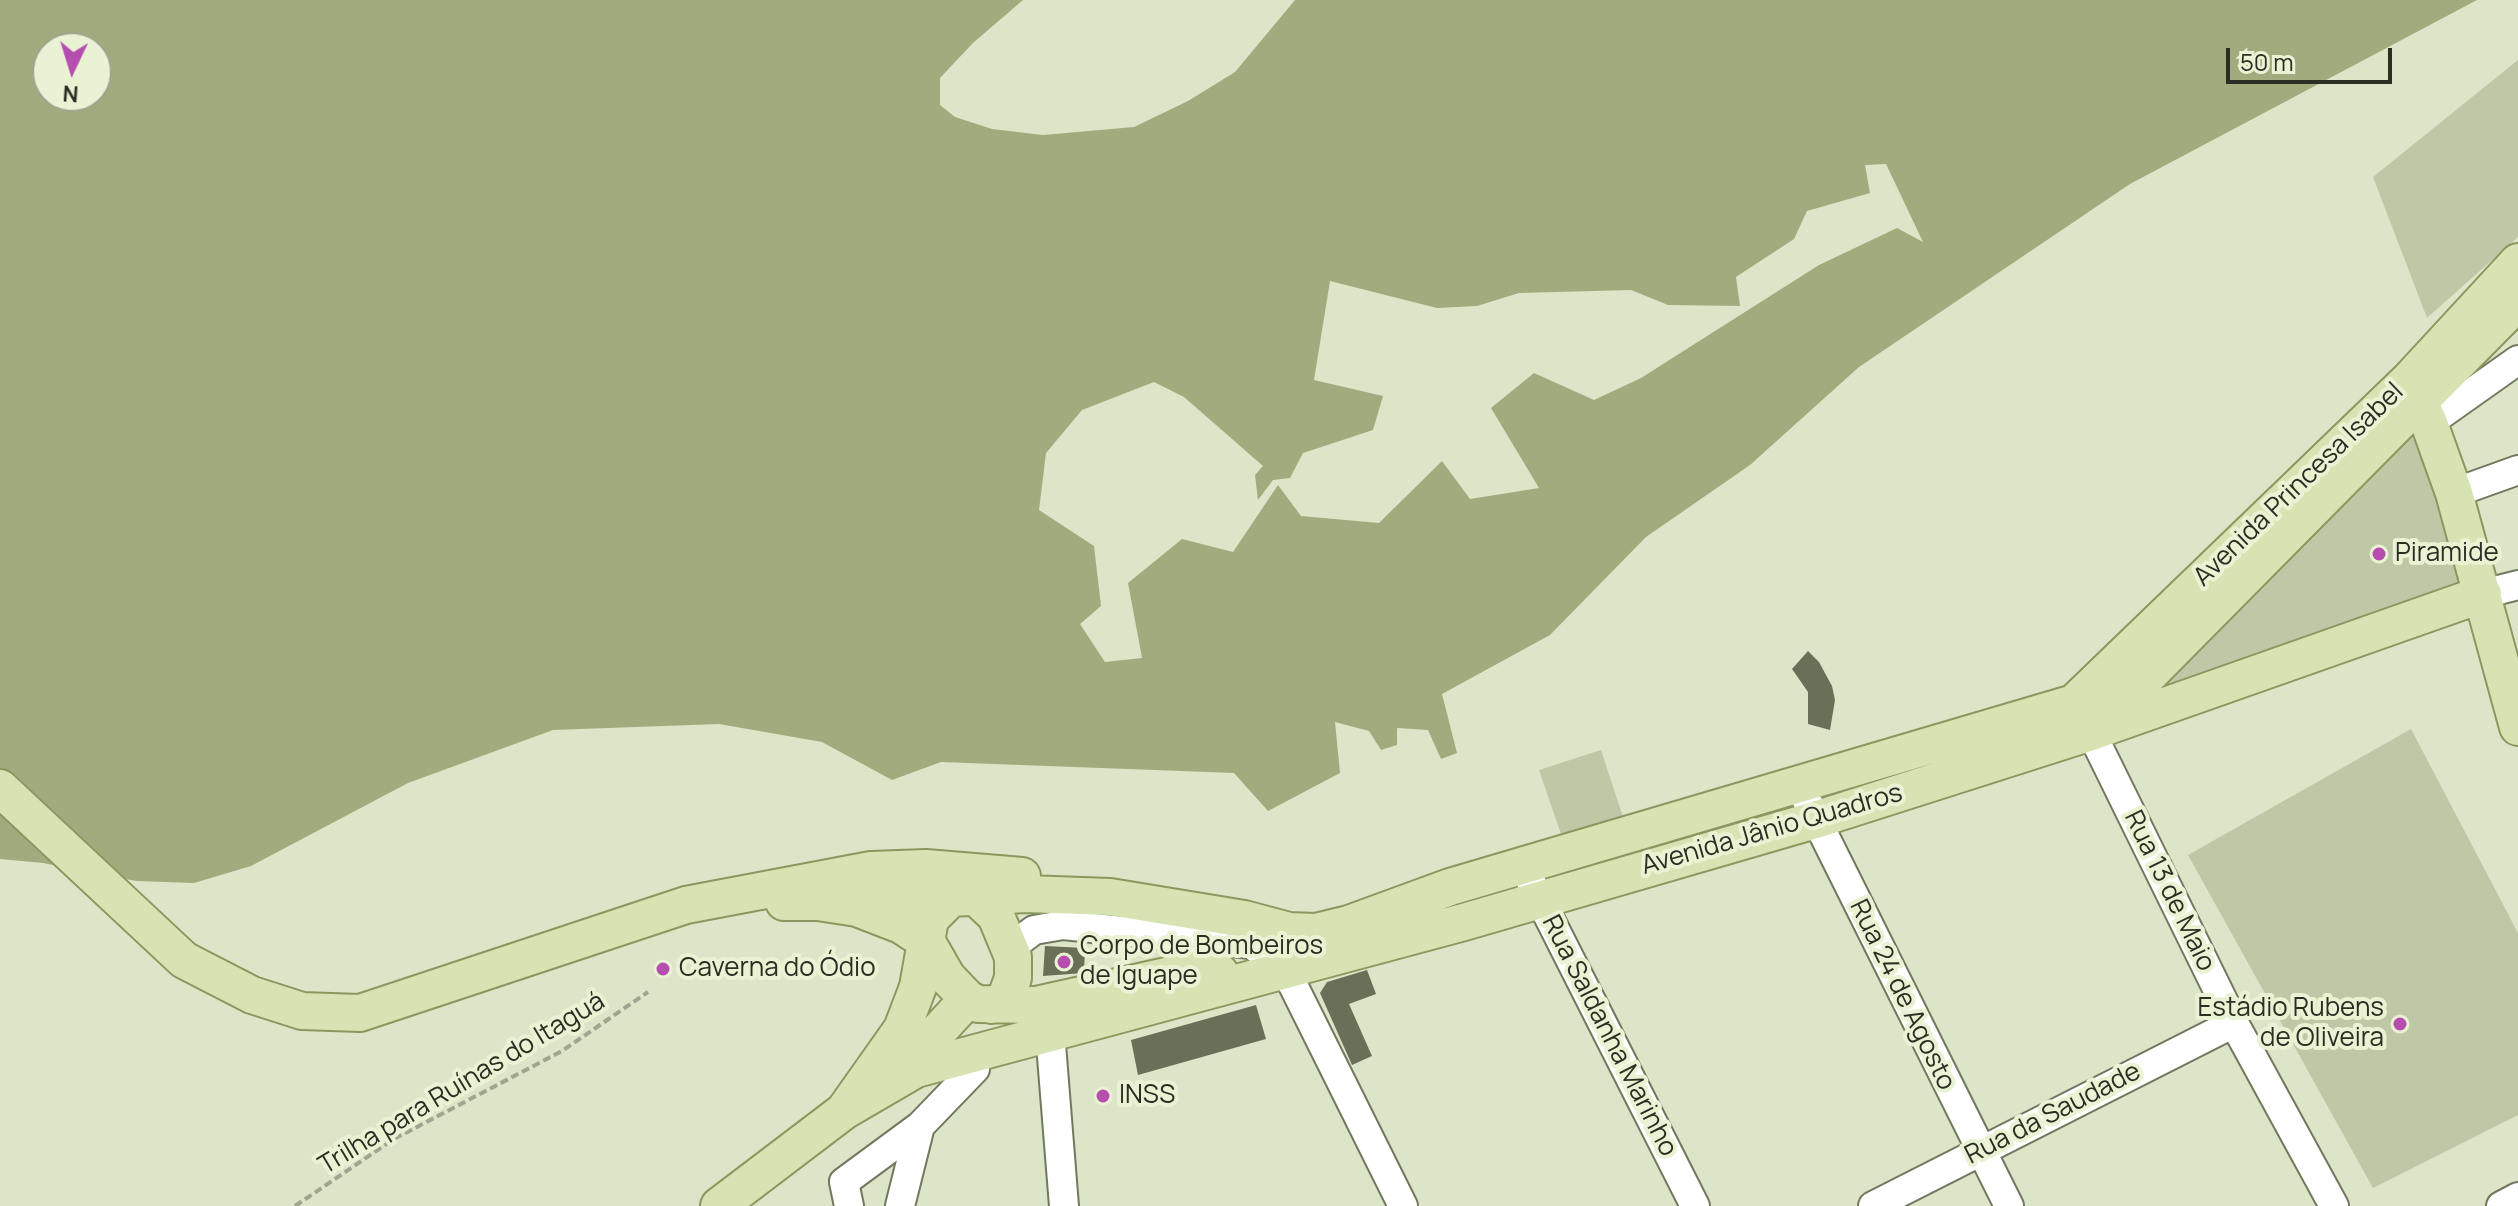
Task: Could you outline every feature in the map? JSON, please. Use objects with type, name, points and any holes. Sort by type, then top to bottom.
[{"type":"main road","name":"Avenida Princesa Isabel","points":[[2420,401],[2518,262]]},
{"type":"main road","name":"Avenida Princesa Isabel","points":[[2083,718],[2420,401],[2518,302]]},
{"type":"main road","points":[[2420,401],[2454,493],[2518,727]]},
{"type":"main road","name":"Avenida Jânio Quadros","points":[[1043,1019],[1248,979],[1464,922],[1815,820],[2083,718],[2483,594]]},
{"type":"main road","name":"Avenida Jânio Quadros","points":[[1110,897],[1200,925],[1316,932],[1349,924],[1450,887],[1799,782],[2083,718]]},
{"type":"main road","points":[[0,788],[184,960],[252,995],[302,1011],[360,1013],[686,905],[871,870],[926,868],[1042,878],[1110,897]]},
{"type":"main road","points":[[818,881],[857,884],[941,905]]},
{"type":"main road","points":[[1450,887],[1464,922]]},
{"type":"main road","points":[[844,1111],[902,1029],[918,987],[930,919],[941,905],[951,898],[1026,894],[1110,897]]},
{"type":"main road","points":[[880,1092],[942,1031],[979,1002],[1005,1000],[1013,978],[1010,948],[996,916],[976,897]]},
{"type":"main road","points":[[686,905],[818,902],[857,908],[901,925],[927,942],[947,977],[979,1002],[1043,1019]]},
{"type":"main road","points":[[918,987],[942,1031],[976,1053]]},
{"type":"main road","points":[[942,1031],[1043,1019]]},
{"type":"main road","points":[[719,1206],[844,1111],[916,1069],[976,1053],[1043,1019]]},
{"type":"street","points":[[2420,401],[2518,360]]},
{"type":"street","points":[[2454,493],[2518,470]]},
{"type":"street","points":[[2483,594],[2518,585]]},
{"type":"street","name":"Rua 13 de Maio","points":[[2083,718],[2234,1023],[2334,1206]]},
{"type":"street","name":"Rua 24 de Agosto","points":[[1799,782],[1815,820],[2009,1206]]},
{"type":"street","name":"Rua Saldanha Marinho","points":[[1524,866],[1695,1206]]},
{"type":"street","points":[[1010,948],[1034,930],[1063,925],[1200,925],[1251,944],[1285,969],[1403,1206]]},
{"type":"street","points":[[1043,1019],[1064,1206]]},
{"type":"street","name":"Rua da Saudade","points":[[1873,1206],[2234,1023]]},
{"type":"street","points":[[849,1206],[844,1182],[920,1126],[975,1069],[976,1053]]},
{"type":"street","points":[[900,1206],[920,1126]]},
{"type":"street","points":[[2501,1206],[2518,1197]]},
{"type":"path","name":"Trilha para Ruínas do Itaguá","points":[[295,1206],[394,1139],[562,1051],[648,992]]},
{"type":"shaded area","points":[[0,0],[1023,0],[973,43],[940,78],[940,105],[955,117],[992,129],[1043,135],[1134,127],[1188,101],[1235,72],[1295,0],[2477,0],[2130,184],[1859,367],[1750,465],[1646,537],[1550,635],[1442,694],[1457,753],[1441,759],[1428,730],[1397,728],[1397,745],[1381,750],[1369,731],[1335,722],[1340,773],[1268,811],[1234,773],[941,762],[892,780],[822,742],[719,724],[553,730],[408,783],[251,866],[194,883],[136,881],[43,863],[0,859]],"holes":[[[1886,164],[1923,242],[1897,228],[1819,265],[1641,378],[1594,400],[1534,373],[1491,408],[1539,488],[1470,499],[1442,461],[1379,523],[1301,516],[1278,485],[1233,552],[1182,539],[1128,583],[1142,658],[1105,662],[1080,624],[1101,606],[1094,546],[1039,510],[1046,453],[1082,410],[1154,382],[1184,397],[1263,466],[1255,475],[1258,500],[1273,480],[1290,478],[1303,453],[1373,430],[1383,396],[1314,380],[1330,281],[1437,308],[1477,306],[1519,293],[1631,290],[1668,305],[1740,306],[1736,277],[1794,239],[1807,211],[1870,193],[1865,165]]]},
{"type":"shaded area","points":[[2518,60],[2518,237],[2427,318],[2373,177]]},
{"type":"shaded area","points":[[2424,418],[2482,593],[2197,686],[2153,686]]},
{"type":"shaded area","name":"Estádio Rubens de Oliveira","points":[[2411,729],[2518,933],[2518,1115],[2373,1188],[2188,855]]},
{"type":"shaded area","points":[[1601,750],[1623,817],[1562,837],[1539,770]]},
{"type":"building","points":[[1808,651],[1819,662],[1832,686],[1835,700],[1830,730],[1808,724],[1808,692],[1792,669]]},
{"type":"building","name":"Corpo de Bombeiros de Iguape","points":[[1045,946],[1085,948],[1084,973],[1043,976]]},
{"type":"building","points":[[1367,970],[1376,994],[1349,1004],[1372,1056],[1352,1065],[1320,993],[1327,982]]},
{"type":"building","points":[[1256,1005],[1266,1039],[1138,1075],[1131,1040]]},
{"type":"place","name":"Piramide","points":[[2379,554]]},
{"type":"place","name":"Corpo de Bombeiros de Iguape","points":[[1064,962]]},
{"type":"place","name":"Caverna do Ódio","points":[[663,969]]},
{"type":"place","name":"Estádio Rubens de Oliveira","points":[[2400,1024]]},
{"type":"place","name":"INSS","points":[[1103,1096]]}]
